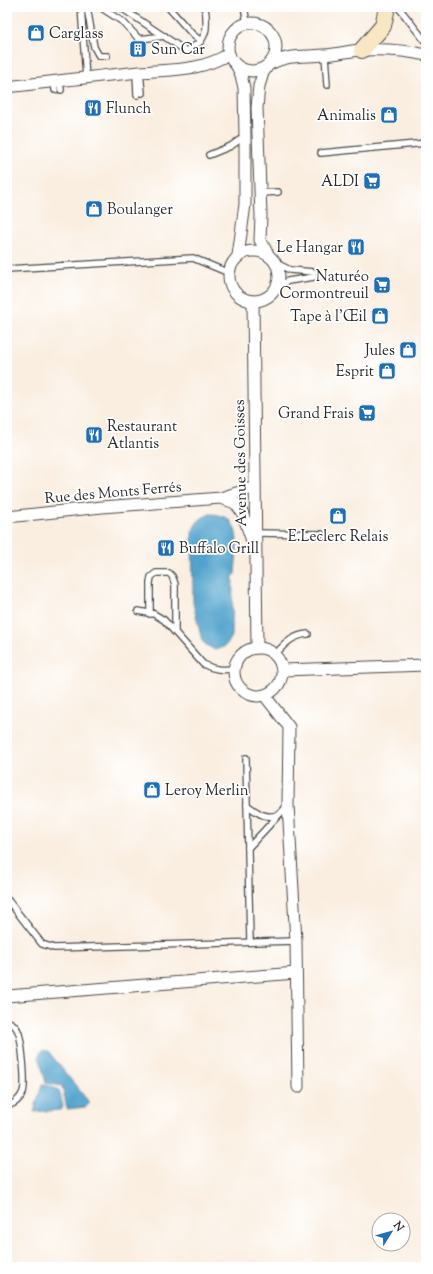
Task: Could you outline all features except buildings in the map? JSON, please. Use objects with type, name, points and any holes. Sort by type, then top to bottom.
[{"type":"main road","points":[[362,50],[383,26],[387,7]]},
{"type":"street","points":[[238,256],[245,204],[244,88],[241,75],[229,54],[228,47],[231,34],[236,29],[248,23],[255,23],[269,29],[276,42],[274,57],[263,73],[259,86],[257,108],[261,216],[260,240],[272,259],[279,274],[276,287],[266,298],[253,301],[245,300],[232,289],[229,281],[229,272],[234,260],[238,256],[246,252],[254,251],[262,252],[272,259]]},
{"type":"street","points":[[276,42],[295,55]]},
{"type":"street","points":[[237,66],[248,71],[261,70],[278,59],[295,55],[325,55],[362,50],[389,50],[422,47]]},
{"type":"street","points":[[7,87],[57,86],[86,78],[193,68],[217,61],[229,54]]},
{"type":"street","name":"Avenue des Goisses","points":[[253,301],[257,648]]},
{"type":"street","name":"Rue des Monts Ferrés","points":[[7,517],[102,507],[221,498],[255,487]]},
{"type":"street","points":[[221,498],[234,503],[242,512],[256,554]]},
{"type":"street","points":[[257,648],[265,649],[275,655],[278,658],[283,670],[280,683],[271,693],[265,696],[257,696],[249,695],[242,690],[236,680],[234,669],[242,654],[257,648]]},
{"type":"street","points":[[283,670],[426,665]]},
{"type":"street","points":[[265,696],[289,728],[288,805],[296,941],[298,1087]]},
{"type":"street","points":[[7,996],[296,973]]},
{"type":"lane","points":[[81,7],[86,78]]},
{"type":"lane","points":[[87,7],[94,47],[99,56],[107,56]]},
{"type":"lane","points":[[100,7],[123,22],[139,39],[165,36]]},
{"type":"lane","points":[[120,7],[186,51],[201,41],[207,29],[205,7]]},
{"type":"lane","points":[[168,7],[193,35],[201,41]]},
{"type":"lane","points":[[244,7],[248,23]]},
{"type":"lane","points":[[400,7],[399,8],[422,47]]},
{"type":"lane","points":[[325,55],[327,85]]},
{"type":"lane","points":[[138,72],[140,94]]},
{"type":"lane","points":[[209,155],[231,146],[245,136]]},
{"type":"lane","points":[[321,153],[426,143]]},
{"type":"lane","points":[[260,193],[278,192]]},
{"type":"lane","points":[[7,269],[193,258],[229,272]]},
{"type":"lane","points":[[272,259],[290,270],[314,275],[288,281],[276,287]]},
{"type":"lane","points":[[256,533],[322,534]]},
{"type":"lane","points":[[150,614],[150,583],[152,577],[156,573],[169,573],[175,584],[175,632]]},
{"type":"lane","points":[[138,611],[164,620],[203,664],[210,668],[219,670],[234,669]]},
{"type":"lane","points":[[275,655],[288,641],[301,634],[308,634]]},
{"type":"lane","points":[[246,758],[250,942]]},
{"type":"lane","points":[[247,805],[265,816],[272,817],[278,815]]},
{"type":"lane","points":[[248,848],[288,805]]},
{"type":"lane","points":[[7,899],[42,944],[54,948],[296,941]]},
{"type":"lane","points":[[7,1021],[14,1026],[20,1038],[25,1083],[23,1093],[16,1102],[7,1106]]},
{"type":"water","points":[[210,514],[221,516],[229,520],[234,527],[237,545],[235,575],[233,576],[232,636],[226,645],[215,650],[202,641],[193,603],[192,532],[199,521]]},
{"type":"water","points":[[43,1050],[48,1051],[88,1101],[89,1104],[86,1107],[67,1109],[62,1086],[46,1083],[39,1057]]},
{"type":"water","points":[[42,1084],[53,1087],[60,1093],[63,1107],[61,1110],[34,1112]]},
{"type":"place","name":"Carglass","points":[[36,33]]},
{"type":"place","name":"Sun Car","points":[[138,49]]},
{"type":"place","name":"Flunch","points":[[93,108]]},
{"type":"place","name":"Animalis","points":[[389,115]]},
{"type":"place","name":"ALDI","points":[[372,181]]},
{"type":"place","name":"Boulanger","points":[[94,209]]},
{"type":"place","name":"Le Hangar","points":[[356,247]]},
{"type":"place","name":"Naturéo Cormontreuil","points":[[382,285]]},
{"type":"place","name":"Tape à l'Œil","points":[[380,316]]},
{"type":"place","name":"Jules","points":[[408,350]]},
{"type":"place","name":"Esprit","points":[[387,371]]},
{"type":"place","name":"Grand Frais","points":[[367,413]]},
{"type":"place","name":"Restaurant Atlantis","points":[[94,435]]},
{"type":"place","name":"E.Leclerc Relais","points":[[338,516]]},
{"type":"place","name":"Buffalo Grill","points":[[166,548]]},
{"type":"place","name":"Leroy Merlin","points":[[152,790]]}]
